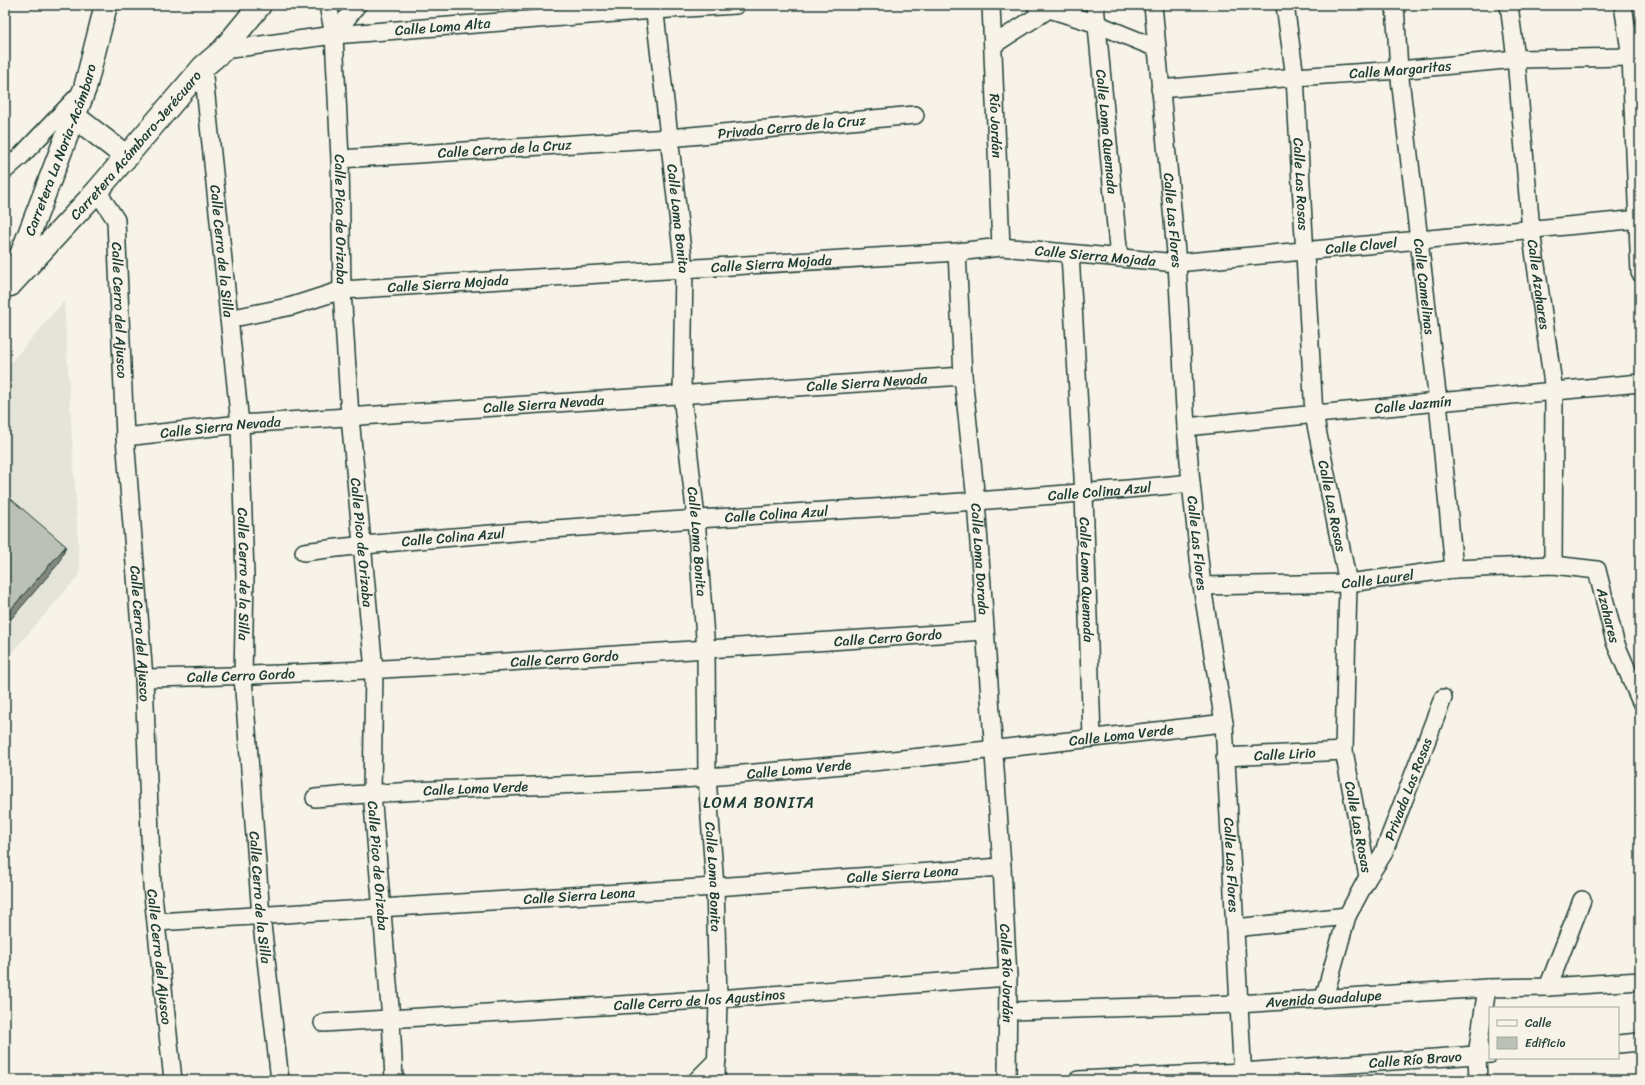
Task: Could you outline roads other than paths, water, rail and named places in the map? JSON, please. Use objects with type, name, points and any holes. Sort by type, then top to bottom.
[{"type":"main road","name":"Carretera La Noria-Acámbaro","points":[[7,288],[75,117],[85,88],[106,5]]},
{"type":"main road","name":"Carretera Acámbaro-Jerécuaro","points":[[7,288],[97,191],[203,68],[222,50],[260,5]]},
{"type":"main road","points":[[75,117],[127,157]]},
{"type":"street","name":"Calle Pico de Orizaba","points":[[328,5],[334,35],[340,159],[342,290],[350,417],[374,670],[372,793],[391,1019],[394,1080]]},
{"type":"street","points":[[334,35],[357,5]]},
{"type":"street","name":"Calle Loma Alta","points":[[222,50],[334,35],[653,6],[736,5]]},
{"type":"street","name":"Río Jordán","points":[[991,5],[1001,247]]},
{"type":"street","name":"Calle Loma Quemada","points":[[1095,5],[1118,258]]},
{"type":"street","name":"Calle Las Flores","points":[[1153,5],[1177,263],[1186,427],[1191,483],[1202,586],[1224,723],[1243,1076]]},
{"type":"street","name":"Calle Las Rosas","points":[[1286,5],[1295,77],[1314,414],[1348,583],[1344,751],[1368,877],[1347,916],[1324,998]]},
{"type":"street","name":"Calle Camelinas","points":[[1395,5],[1399,70],[1438,402],[1454,569]]},
{"type":"street","name":"Calle Azahares","points":[[1509,5],[1516,59],[1531,230],[1554,391],[1553,565]]},
{"type":"street","points":[[1623,5],[1635,56],[1640,273]]},
{"type":"street","name":"Calle Loma Bonita","points":[[653,6],[684,268],[682,395],[696,518],[706,650],[707,777],[715,887],[718,999],[716,1080]]},
{"type":"street","points":[[993,45],[1043,7],[1097,24],[1156,48]]},
{"type":"street","name":"Calle Margaritas","points":[[1160,89],[1516,59],[1635,56]]},
{"type":"street","name":"Calle Cerro de la Silla","points":[[203,68],[240,424],[245,576],[243,677],[261,916],[280,1080]]},
{"type":"street","points":[[5,170],[21,156],[85,88]]},
{"type":"street","name":"Privada Cerro de la Cruz","points":[[669,138],[915,115]]},
{"type":"street","name":"Calle Cerro de la Cruz","points":[[340,159],[669,138]]},
{"type":"street","name":"Calle Cerro del Ajusco","points":[[97,191],[116,220],[125,437],[144,678],[152,886],[173,1080]]},
{"type":"street","name":"Calle Clavel","points":[[1177,263],[1639,219]]},
{"type":"street","name":"Calle Sierra Mojada","points":[[229,319],[292,306],[342,290],[957,252],[1001,247],[1177,263]]},
{"type":"street","name":"Calle Loma Dorada","points":[[957,252],[963,376],[976,501],[984,631],[1002,867]]},
{"type":"street","name":"Calle Loma Quemada","points":[[1070,254],[1084,494],[1092,738]]},
{"type":"street","name":"Calle Sierra Nevada","points":[[125,437],[240,424],[963,376]]},
{"type":"street","name":"Calle Jazmín","points":[[1186,427],[1640,383]]},
{"type":"street","name":"Calle Colina Azul","points":[[304,552],[362,544],[696,518],[1084,494],[1191,483]]},
{"type":"street","name":"Calle Laurel","points":[[1202,586],[1348,583],[1454,569],[1553,565]]},
{"type":"street","name":"Azahares","points":[[1553,565],[1597,570],[1615,642],[1640,700]]},
{"type":"street","name":"Calle Cerro Gordo","points":[[144,678],[243,677],[374,670],[706,650],[984,631]]},
{"type":"street","name":"Privada Las Rosas","points":[[1368,877],[1383,854],[1443,698]]},
{"type":"street","name":"Calle Loma Verde","points":[[315,798],[372,793],[707,777],[994,750],[1224,723]]},
{"type":"street","name":"Calle Lirio","points":[[1225,757],[1344,751]]},
{"type":"street","name":"Calle Sierra Leona","points":[[157,922],[715,887],[1002,867]]},
{"type":"street","name":"Calle Río Jordán","points":[[1002,867],[1008,978],[1007,1080]]},
{"type":"street","points":[[1548,987],[1582,900]]},
{"type":"street","points":[[1235,928],[1347,916]]},
{"type":"street","name":"Calle Cerro de los Agustinos","points":[[323,1023],[718,999],[1008,978]]},
{"type":"street","name":"Avenida Guadalupe","points":[[1008,1011],[1238,1004],[1487,988],[1548,987],[1640,981]]},
{"type":"street","points":[[1478,1080],[1484,1055],[1487,988]]},
{"type":"street","points":[[1619,1044],[1640,1042]]},
{"type":"street","name":"Calle Río Bravo","points":[[1078,1080],[1243,1076],[1484,1055]]},
{"type":"street","points":[[697,1080],[717,1060]]},
{"type":"district","name":"LOMA BONITA","points":[[759,802]]}]
